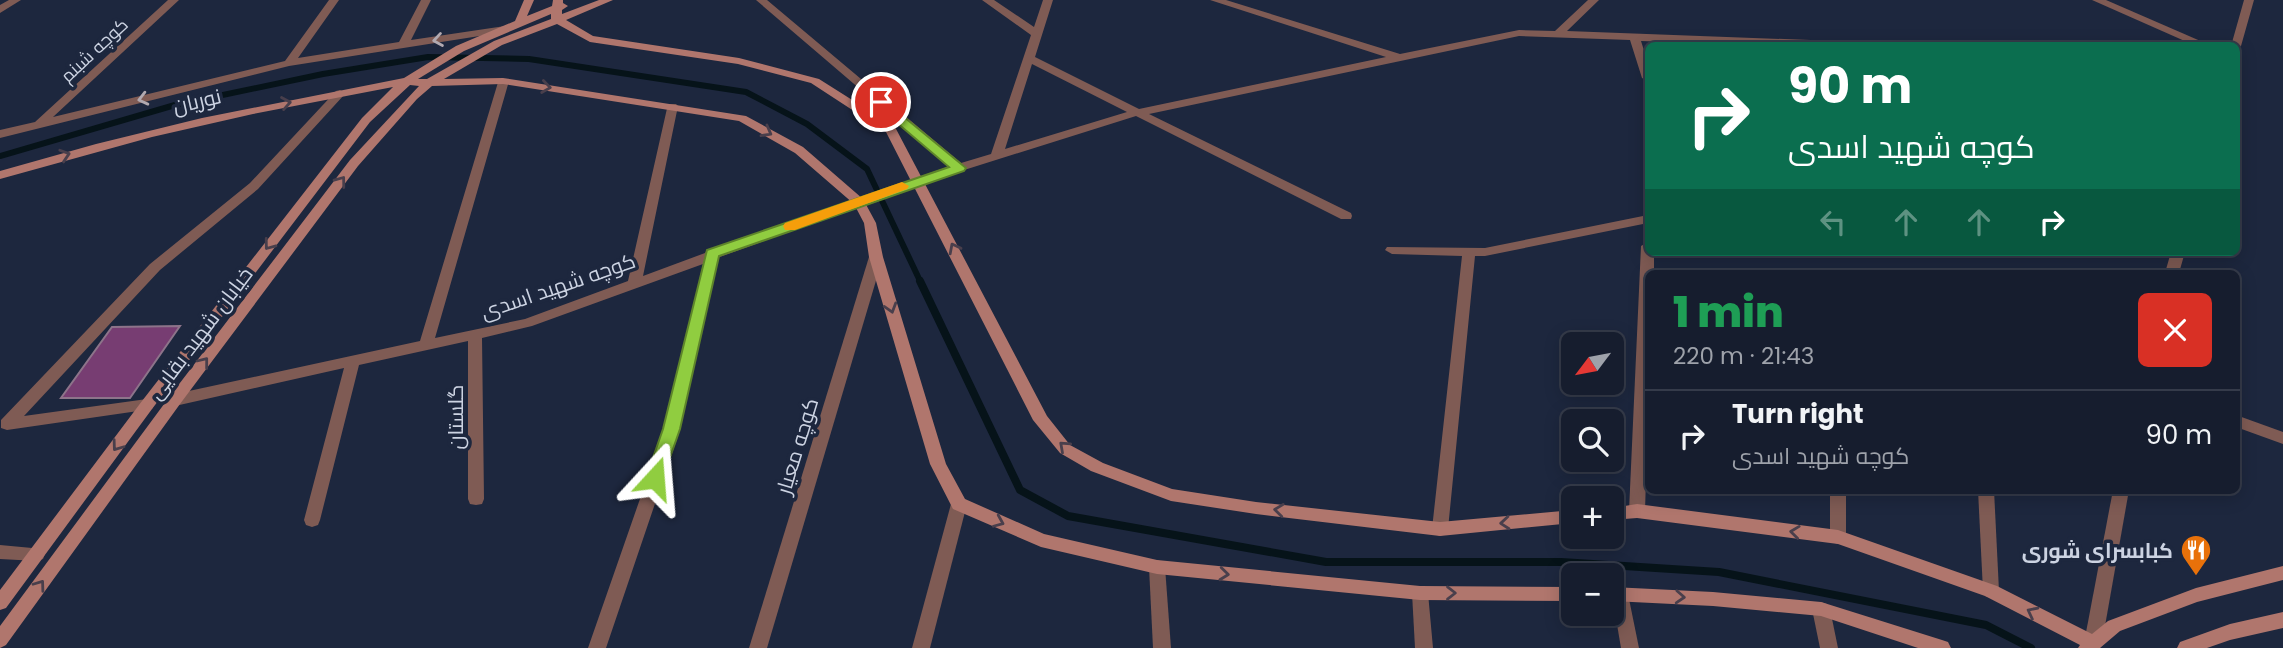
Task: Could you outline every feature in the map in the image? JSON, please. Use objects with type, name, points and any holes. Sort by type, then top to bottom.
[{"type":"street","points":[[0,10],[16,0]]},
{"type":"street","name":"کوچه شبنم","points":[[38,125],[174,0]]},
{"type":"street","points":[[289,63],[334,0]]},
{"type":"street","points":[[403,46],[426,0]]},
{"type":"street","points":[[519,23],[529,0]]},
{"type":"street","points":[[0,134],[289,63],[507,34],[519,23],[581,0]]},
{"type":"street","points":[[407,81],[477,42],[507,34],[557,9],[608,0]]},
{"type":"street","points":[[761,0],[959,168]]},
{"type":"street","points":[[987,0],[1036,34]]},
{"type":"street","points":[[997,155],[1048,0]]},
{"type":"street","points":[[1215,0],[1401,59]]},
{"type":"street","points":[[1559,33],[1594,0]]},
{"type":"street","points":[[2097,0],[2197,42]]},
{"type":"street","points":[[2237,42],[2249,0]]},
{"type":"street","points":[[557,9],[590,39],[739,61],[815,81],[891,130],[1041,421],[1065,449],[1097,467],[1171,495],[1440,529],[1561,518]]},
{"type":"street","name":"کوچه شهید اسدی","points":[[175,400],[527,323],[712,253],[919,180],[1135,113],[1519,33],[1754,42]]},
{"type":"street","name":"خیابان شهید بقایی","points":[[0,640],[175,400],[354,163],[429,83],[507,34]]},
{"type":"street","points":[[1634,37],[1645,69]]},
{"type":"street","points":[[1028,58],[1346,216]]},
{"type":"street","points":[[407,81],[503,81],[742,118],[799,149],[862,201],[870,223],[876,257],[939,464],[959,505],[1041,540],[1157,567],[1420,593],[1561,594]]},
{"type":"street","name":"خیابان شهید بقایی","points":[[0,603],[146,405],[359,128],[407,81]]},
{"type":"street","name":"نوریان","points":[[0,175],[128,138],[231,113],[407,81]]},
{"type":"street","points":[[426,346],[503,81]]},
{"type":"street","points":[[3,424],[155,267],[254,186],[340,93]]},
{"type":"street","points":[[635,282],[672,106]]},
{"type":"street","points":[[1392,250],[1485,252],[1645,220]]},
{"type":"street","points":[[1440,529],[1469,251]]},
{"type":"street","points":[[597,648],[671,429],[712,253]]},
{"type":"street","name":"کوچه معیار","points":[[758,648],[876,257]]},
{"type":"street","points":[[1637,511],[1645,318]]},
{"type":"street","name":"گلستان","points":[[475,336],[476,499]]},
{"type":"street","points":[[312,520],[353,362]]},
{"type":"street","points":[[3,424],[146,405]]},
{"type":"street","points":[[2240,422],[2283,438]]},
{"type":"street","points":[[1838,494],[1838,537]]},
{"type":"street","points":[[1986,494],[1991,591]]},
{"type":"street","points":[[2090,646],[2119,494]]},
{"type":"street","points":[[921,648],[959,505]]},
{"type":"street","points":[[1624,513],[1637,511],[1838,537],[1991,591],[2090,646]]},
{"type":"street","points":[[0,552],[37,554]]},
{"type":"street","points":[[1157,567],[1162,648]]},
{"type":"street","points":[[2090,646],[2114,626],[2173,604],[2283,573]]},
{"type":"street","points":[[1420,593],[1424,648]]},
{"type":"street","points":[[1624,594],[1821,609],[1942,648]]},
{"type":"street","points":[[1821,609],[1829,648]]},
{"type":"street","points":[[2186,648],[2230,632],[2283,620]]},
{"type":"street","points":[[1624,625],[1630,648]]},
{"type":"building","points":[[180,326],[130,398],[61,398],[112,327]]},
{"type":"waterway","points":[[0,156],[175,105],[323,74],[428,57],[529,59],[746,92],[807,124],[867,169],[921,283]]},
{"type":"waterway","points":[[920,281],[1020,490],[1068,516],[1326,562],[1561,562],[1719,572],[1986,625],[2031,648]]},
{"type":"slow traffic","points":[[790,226],[902,186]]},
{"type":"place","name":"کبابسرای شوری","points":[[2196,577]]},
{"type":"route","points":[[655,478],[671,429],[712,253],[959,168],[881,102]]}]
